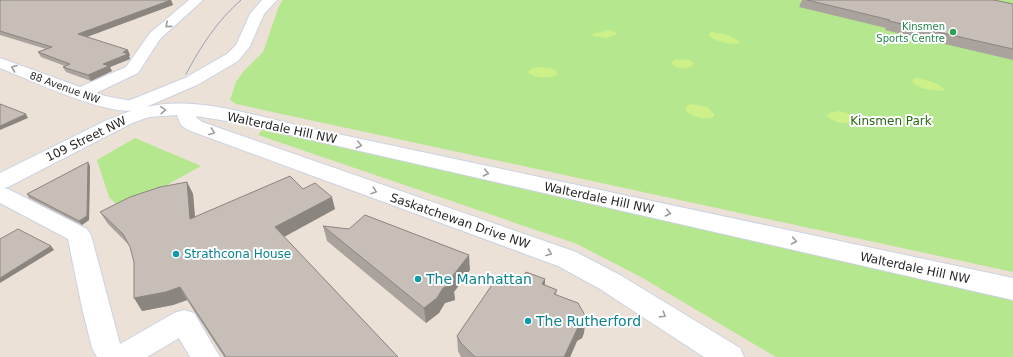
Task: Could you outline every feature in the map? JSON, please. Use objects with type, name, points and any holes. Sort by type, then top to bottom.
[{"type":"main road","name":"109 Street NW","points":[[0,167],[103,117],[184,84],[237,54],[242,48],[256,15],[266,4]]},
{"type":"main road","name":"109 Street NW","points":[[0,182],[120,122],[160,110],[184,110],[191,96],[246,56],[253,47],[266,4]]},
{"type":"main road","name":"Walterdale Hill NW","points":[[184,110],[233,117],[1013,289]]},
{"type":"main road","name":"Saskatchewan Drive NW","points":[[184,110],[188,121],[195,126],[573,262],[610,282],[730,357]]},
{"type":"street","points":[[80,94],[132,70],[155,36],[197,0]]},
{"type":"street","name":"88 Avenue NW","points":[[0,63],[100,101],[131,106]]},
{"type":"street","points":[[0,194],[79,236],[107,348],[113,357]]},
{"type":"street","points":[[125,357],[135,349],[184,321],[205,357]]},
{"type":"green space","name":"Kinsmen Park","points":[[283,0],[1013,0],[1013,272],[236,104],[230,100],[236,82],[244,71],[263,52],[279,6]]},
{"type":"green space","points":[[609,30],[617,34],[607,38],[593,36],[593,34]]},
{"type":"green space","points":[[712,32],[728,35],[740,42],[738,44],[734,44],[719,41],[709,36],[709,33]]},
{"type":"green space","points":[[676,59],[690,60],[694,64],[688,67],[679,68],[671,63]]},
{"type":"green space","points":[[538,67],[555,69],[557,73],[556,76],[538,77],[528,72],[531,69]]},
{"type":"green space","points":[[916,78],[930,81],[939,85],[944,89],[944,91],[924,89],[914,84],[912,80]]},
{"type":"green space","points":[[691,104],[707,107],[715,115],[712,118],[701,118],[692,115],[686,111],[686,106]]},
{"type":"green space","points":[[840,111],[853,116],[855,119],[840,123],[827,116],[829,113]]},
{"type":"green space","points":[[262,130],[1013,293],[1013,357],[776,357],[641,277],[577,244],[258,135]]},
{"type":"green space","points":[[135,138],[201,166],[122,210],[109,197],[97,160]]},
{"type":"building","points":[[0,0],[171,0],[78,34],[128,50],[123,52],[128,54],[103,64],[109,66],[88,75],[63,67],[70,64],[38,52],[52,47],[0,31]]},
{"type":"building","name":"Kinsmen Sports Centre","points":[[807,0],[994,0],[1013,4],[1013,49],[889,21],[890,20]]},
{"type":"building","points":[[0,104],[26,114],[0,126]]},
{"type":"building","points":[[88,162],[87,216],[79,221],[27,194]]},
{"type":"building","points":[[290,176],[303,189],[315,183],[332,197],[275,227],[398,357],[226,357],[180,287],[166,292],[134,298],[134,262],[130,247],[123,234],[100,212],[130,197],[160,187],[187,182],[190,219]]},
{"type":"building","name":"The Manhattan","points":[[365,215],[469,255],[451,278],[453,284],[443,288],[437,298],[424,308],[323,226],[349,229]]},
{"type":"building","points":[[18,229],[51,246],[0,278],[0,239]]},
{"type":"building","name":"The Rutherford","points":[[526,272],[545,279],[542,284],[557,290],[554,294],[578,303],[586,317],[584,322],[579,325],[564,357],[475,357],[461,343],[457,336],[498,276],[508,273],[522,278]]},
{"type":"tram line","points":[[186,74],[210,34],[224,16],[241,0]]},
{"type":"place","name":"Kinsmen Sports Centre","points":[[953,32]]},
{"type":"place","name":"Strathcona House","points":[[176,254]]},
{"type":"place","name":"The Manhattan","points":[[418,279]]},
{"type":"place","name":"The Rutherford","points":[[528,321]]}]
